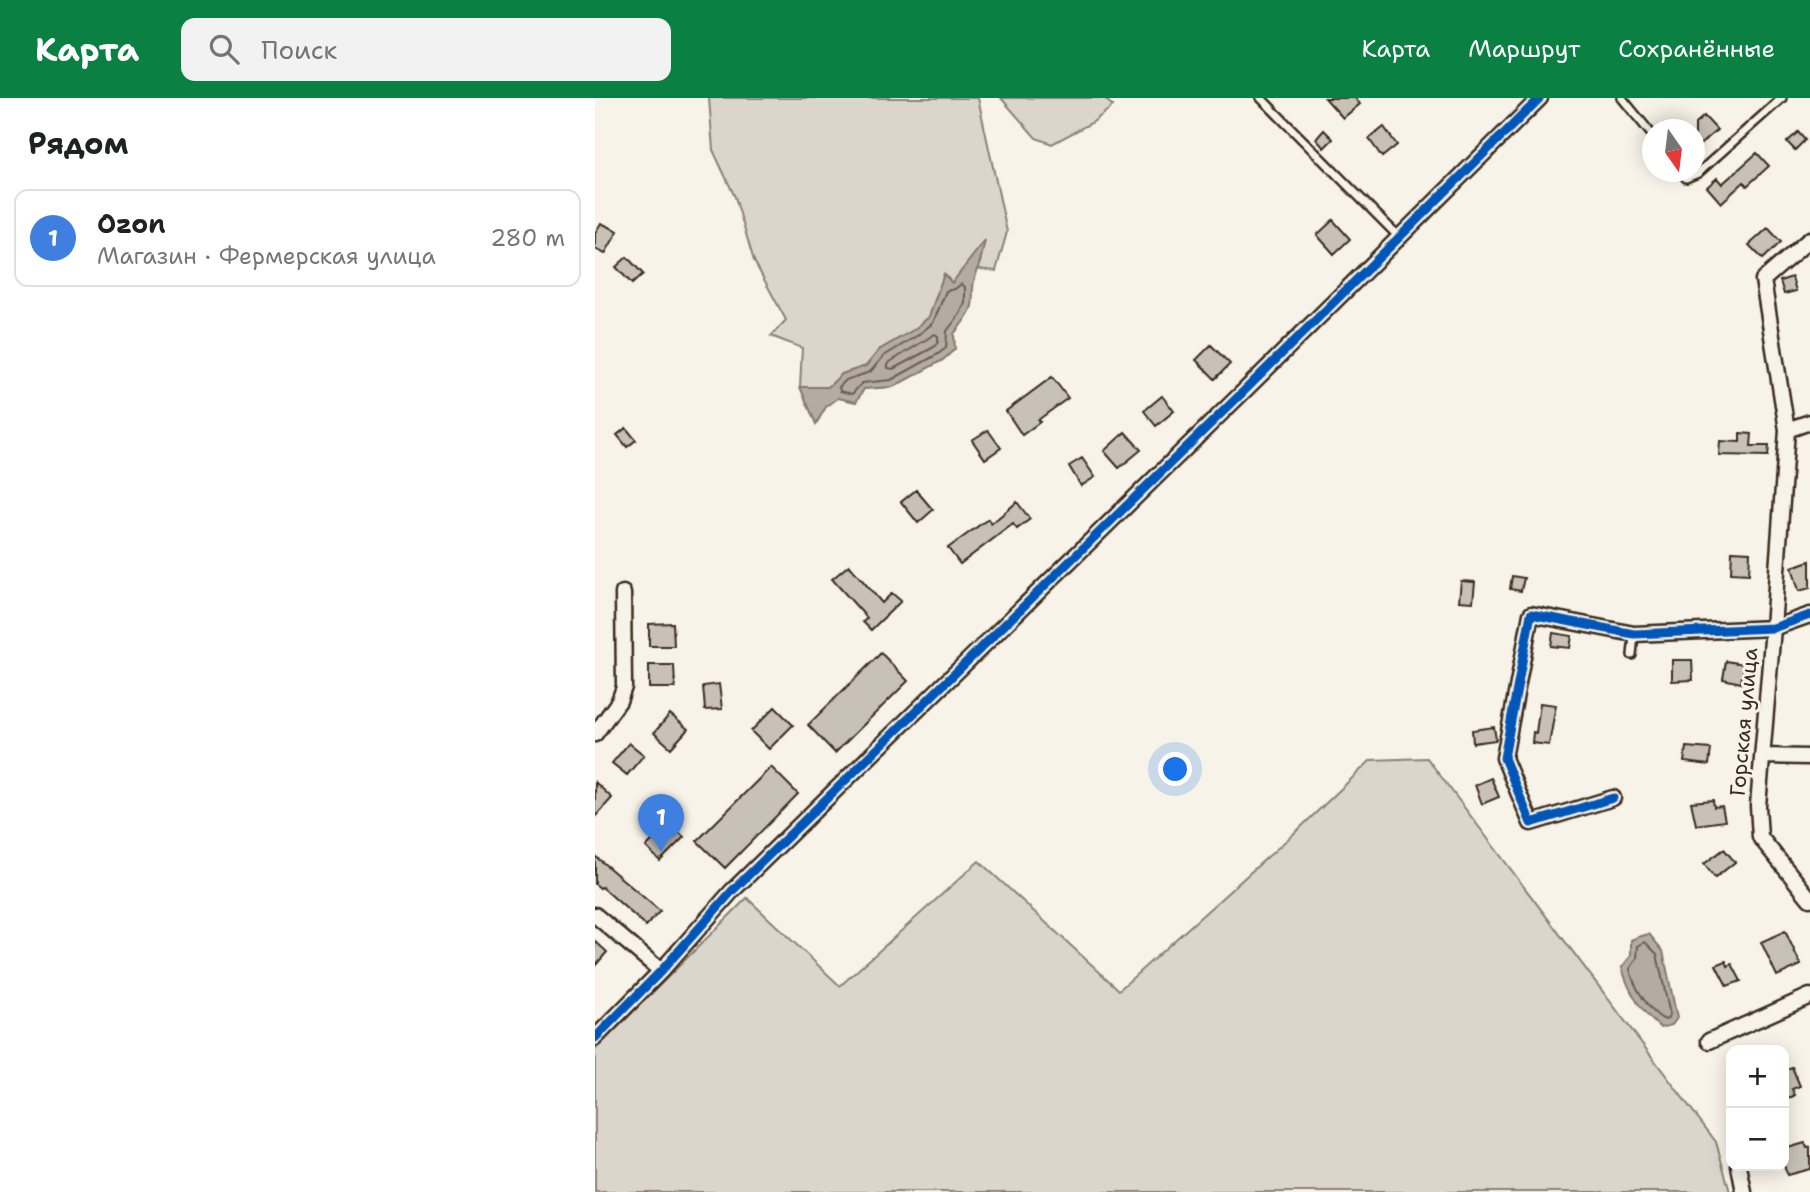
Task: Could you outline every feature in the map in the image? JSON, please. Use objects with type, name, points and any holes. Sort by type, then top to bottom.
[{"type":"street","points":[[595,1038],[732,891],[1540,98]]},
{"type":"street","name":"Горская улица","points":[[1810,239],[1763,280],[1787,429],[1758,806],[1760,837],[1810,899]]},
{"type":"street","points":[[1787,429],[1810,422]]},
{"type":"street","points":[[595,734],[619,701],[624,687],[623,593]]},
{"type":"street","points":[[1613,798],[1531,823],[1504,758],[1531,614],[1634,634],[1773,628],[1810,615]]},
{"type":"street","points":[[1762,756],[1810,757]]},
{"type":"street","points":[[595,915],[660,971]]},
{"type":"street","points":[[1709,1041],[1810,996]]},
{"type":"street","points":[[1740,1171],[1744,1192]]},
{"type":"lane","points":[[1622,98],[1642,123]]},
{"type":"lane","points":[[1705,167],[1782,98]]},
{"type":"lane","points":[[1266,100],[1400,237]]},
{"type":"lane","points":[[1632,655],[1634,634]]},
{"type":"shaded area","points":[[709,98],[978,98],[1007,232],[996,271],[979,269],[984,242],[952,284],[944,274],[929,317],[915,329],[879,350],[867,366],[842,374],[828,388],[800,387],[802,348],[771,336],[786,320],[754,261],[735,197],[713,150]]},
{"type":"shaded area","points":[[1001,98],[1104,98],[1113,106],[1093,122],[1052,144],[1036,138]]},
{"type":"shaded area","points":[[1427,758],[1716,1142],[1730,1192],[595,1192],[595,1050],[747,898],[840,986],[979,861],[1119,990],[1300,828],[1371,760]]},
{"type":"water","points":[[985,240],[974,281],[972,306],[954,334],[955,349],[943,360],[893,387],[864,389],[856,402],[838,398],[826,407],[816,424],[800,387],[828,387],[842,374],[866,366],[879,350],[915,329],[929,317],[944,274],[952,283]]},
{"type":"water","points":[[1649,934],[1663,951],[1677,1018],[1672,1025],[1661,1028],[1637,1001],[1622,967],[1631,956],[1631,940]]},
{"type":"building","points":[[1325,98],[1355,98],[1360,104],[1343,118]]},
{"type":"building","points":[[1704,116],[1717,130],[1705,140],[1705,119],[1701,119]]},
{"type":"building","points":[[1384,127],[1397,145],[1382,157],[1369,139]]},
{"type":"building","points":[[1324,130],[1333,139],[1324,148],[1316,139]]},
{"type":"building","points":[[1798,132],[1805,140],[1795,150],[1787,142]]},
{"type":"building","points":[[1757,153],[1769,166],[1747,186],[1744,182],[1721,203],[1707,187],[1717,178],[1722,184]]},
{"type":"building","points":[[1333,220],[1350,239],[1334,254],[1317,235]]},
{"type":"building","points":[[601,223],[618,231],[605,254],[595,249],[595,233]]},
{"type":"building","points":[[1768,228],[1781,242],[1763,259],[1749,245]]},
{"type":"building","points":[[627,257],[643,274],[632,284],[616,267]]},
{"type":"building","points":[[1792,277],[1796,291],[1784,294],[1780,281]]},
{"type":"building","points":[[1211,345],[1230,364],[1215,379],[1196,360]]},
{"type":"building","points":[[1052,377],[1068,398],[1022,435],[1006,411]]},
{"type":"building","points":[[1162,396],[1174,411],[1156,426],[1144,411]]},
{"type":"building","points":[[626,428],[636,440],[627,447],[617,435]]},
{"type":"building","points":[[988,430],[1001,448],[985,459],[972,440]]},
{"type":"building","points":[[1125,432],[1141,450],[1119,468],[1104,451]]},
{"type":"building","points":[[1740,433],[1752,434],[1751,446],[1769,446],[1768,456],[1719,455],[1720,441],[1740,442]]},
{"type":"building","points":[[1082,458],[1095,477],[1081,486],[1069,466]]},
{"type":"building","points":[[916,490],[933,510],[918,523],[901,502]]},
{"type":"building","points":[[1017,502],[1030,519],[1017,529],[1013,524],[960,564],[948,548],[988,519],[991,524]]},
{"type":"building","points":[[1732,551],[1750,552],[1749,574],[1731,573]]},
{"type":"building","points":[[1810,561],[1810,588],[1799,591],[1792,567]]},
{"type":"building","points":[[849,565],[882,603],[892,593],[901,601],[871,630],[863,622],[867,618],[832,579]]},
{"type":"building","points":[[1512,576],[1524,578],[1521,591],[1510,589]]},
{"type":"building","points":[[1461,581],[1475,582],[1473,602],[1459,601]]},
{"type":"building","points":[[673,623],[674,646],[649,646],[649,624]]},
{"type":"building","points":[[1553,633],[1572,636],[1570,648],[1551,646]]},
{"type":"building","points":[[881,653],[908,681],[835,753],[808,725]]},
{"type":"building","points":[[1672,660],[1692,660],[1693,680],[1672,681]]},
{"type":"building","points":[[1726,661],[1744,664],[1741,683],[1723,679]]},
{"type":"building","points":[[649,665],[674,665],[675,688],[649,688]]},
{"type":"building","points":[[719,684],[722,709],[705,710],[703,686]]},
{"type":"building","points":[[1540,703],[1556,705],[1549,745],[1532,743]]},
{"type":"building","points":[[775,707],[793,725],[769,749],[751,731]]},
{"type":"building","points":[[670,714],[688,729],[671,748],[654,733]]},
{"type":"building","points":[[1494,727],[1496,740],[1473,743],[1472,730]]},
{"type":"building","points":[[629,743],[644,755],[627,775],[612,763]]},
{"type":"building","points":[[1686,747],[1711,749],[1709,765],[1684,762]]},
{"type":"building","points":[[771,767],[798,794],[725,868],[697,841]]},
{"type":"building","points":[[1491,778],[1499,797],[1482,804],[1475,785]]},
{"type":"building","points":[[595,782],[612,798],[595,817]]},
{"type":"building","points":[[1713,800],[1714,807],[1722,806],[1725,821],[1696,825],[1691,802]]},
{"type":"building","points":[[669,823],[684,837],[660,861],[646,847]]},
{"type":"building","points":[[1724,849],[1735,862],[1715,878],[1704,864]]},
{"type":"building","points":[[595,856],[660,911],[646,926],[602,887],[595,884]]},
{"type":"building","points":[[1785,931],[1801,965],[1777,976],[1761,942]]},
{"type":"building","points":[[595,941],[607,952],[595,966]]},
{"type":"building","points":[[1726,961],[1728,966],[1732,964],[1741,981],[1727,986],[1716,965]]},
{"type":"building","points":[[1792,1067],[1800,1086],[1792,1089],[1795,1095],[1789,1098],[1789,1068]]},
{"type":"building","points":[[1805,1143],[1807,1148],[1810,1147],[1810,1169],[1787,1175],[1789,1148]]},
{"type":"cycle path","points":[[595,1038],[661,971],[732,891],[1540,98]]},
{"type":"cycle path","points":[[1613,798],[1531,823],[1504,758],[1531,614],[1634,634],[1773,628],[1810,615]]},
{"type":"place","name":"Ozon","points":[[661,852]]}]
